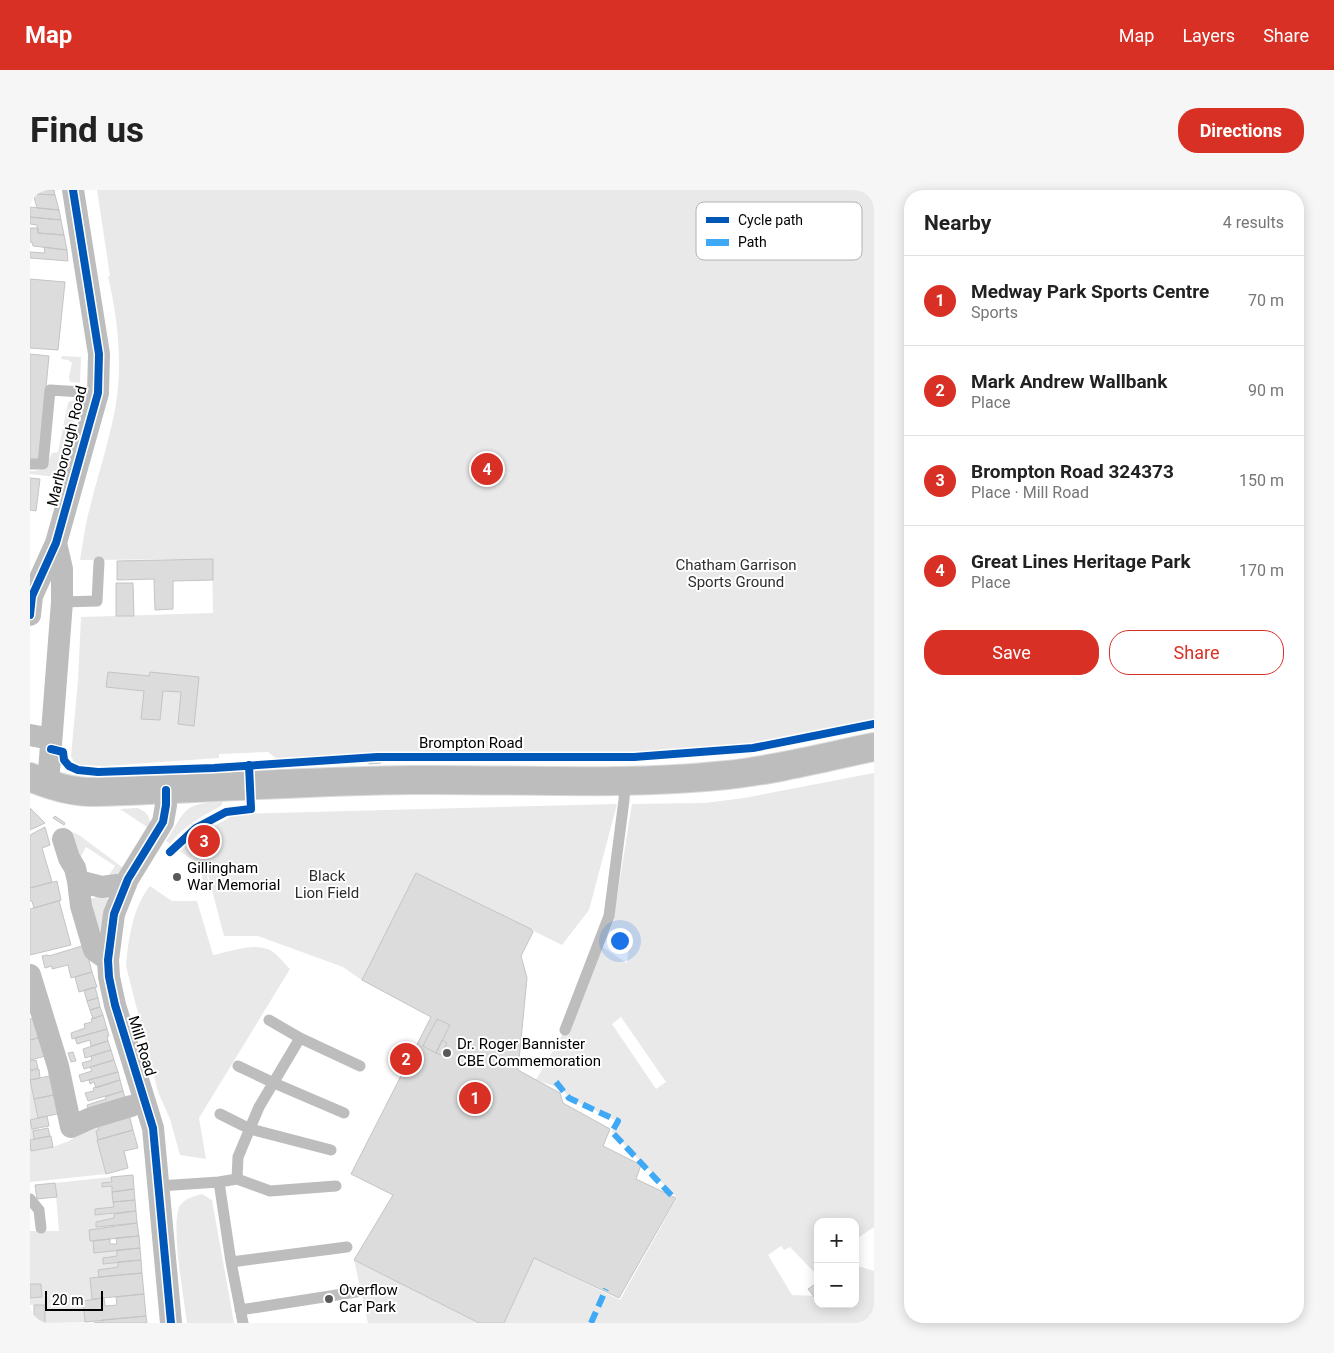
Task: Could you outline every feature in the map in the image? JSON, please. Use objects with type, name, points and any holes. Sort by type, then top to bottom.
[{"type":"main road","points":[[39,781],[75,792],[411,780],[683,779],[728,775],[874,747]]},
{"type":"street","name":"Marlborough Road","points":[[30,615],[32,596],[56,543],[98,394],[99,354],[73,190]]},
{"type":"street","name":"Marlborough Road","points":[[39,781],[41,737],[62,602],[62,569],[56,543]]},
{"type":"street","name":"Mill Road","points":[[166,790],[163,822],[124,888],[112,925],[108,960],[109,977],[115,1005],[153,1128],[171,1323]]},
{"type":"street","points":[[63,839],[78,881],[81,906],[94,950],[108,960]]},
{"type":"street","points":[[78,881],[102,887],[117,885],[124,888]]},
{"type":"street","points":[[30,975],[58,1066],[71,1127],[91,1118],[131,1106]]},
{"type":"lane","points":[[30,464],[43,464],[50,390],[98,394]]},
{"type":"lane","points":[[62,602],[97,601],[99,562]]},
{"type":"lane","points":[[564,1030],[609,916],[625,780]]},
{"type":"lane","points":[[269,1020],[300,1038],[360,1066]]},
{"type":"lane","points":[[237,1179],[238,1157],[259,1107],[300,1038]]},
{"type":"lane","points":[[238,1066],[344,1113]]},
{"type":"lane","points":[[220,1114],[250,1129],[331,1150]]},
{"type":"lane","points":[[159,1186],[237,1179],[270,1191],[336,1186]]},
{"type":"lane","points":[[219,1182],[231,1262],[243,1323]]},
{"type":"lane","points":[[30,1199],[39,1210],[41,1228]]},
{"type":"lane","points":[[231,1262],[347,1247]]},
{"type":"lane","points":[[240,1310],[356,1292]]},
{"type":"green space","name":"Chatham Garrison Sports Ground","points":[[97,190],[874,190],[874,720],[752,745],[684,752],[604,754],[499,752],[276,758],[268,752],[219,754],[219,758],[104,766],[81,765],[74,762],[71,756],[78,681],[81,617],[213,613],[212,559],[80,560],[85,527],[112,424],[117,396],[119,352],[114,306],[108,277],[110,276]]},
{"type":"green space","points":[[62,356],[81,357],[80,383],[70,382],[69,377],[72,363],[61,359]]},
{"type":"green space","points":[[70,401],[78,401],[78,404],[58,480],[56,477],[30,474],[30,471],[42,469],[47,464],[52,453],[58,452]]},
{"type":"green space","points":[[874,773],[874,1227],[859,1237],[859,1218],[814,1218],[814,1272],[790,1247],[784,1250],[781,1246],[768,1255],[792,1295],[814,1296],[814,1308],[859,1308],[859,1266],[874,1271],[874,1323],[504,1323],[534,1258],[620,1300],[677,1198],[612,1132],[617,1121],[569,1098],[562,1089],[536,1080],[565,1030],[598,944],[627,963],[629,943],[610,930],[613,922],[632,804],[705,803],[744,798]],"holes":[[[621,1017],[666,1082],[656,1089],[612,1024]]]},
{"type":"green space","points":[[223,801],[221,806],[187,827],[170,844],[166,841],[187,810],[199,804]]},
{"type":"green space","name":"Black Lion Field","points":[[617,804],[589,910],[562,945],[416,873],[363,981],[343,967],[258,936],[224,936],[206,867],[209,888],[204,884],[199,865],[180,851],[205,831],[236,814]]},
{"type":"green space","points":[[138,808],[145,812],[148,817],[150,829],[120,809]]},
{"type":"green space","points":[[68,830],[79,835],[126,870],[124,874],[106,879],[115,866],[86,847],[81,856],[75,857]]},
{"type":"green space","points":[[150,886],[172,901],[197,901],[213,955],[249,947],[264,948],[275,954],[290,969],[199,1118],[206,1159],[180,1155],[170,1119],[158,1092],[126,966],[135,914],[139,903]]},
{"type":"green space","points":[[105,895],[109,902],[101,935],[90,899]]},
{"type":"green space","points":[[30,1080],[38,1118],[30,1120]]},
{"type":"green space","points":[[30,1120],[32,1129],[39,1128],[39,1130],[33,1131],[34,1139],[30,1140]]},
{"type":"green space","points":[[97,1123],[99,1130],[96,1131],[97,1140],[106,1174],[30,1182],[30,1145],[32,1151],[53,1147],[69,1141]]},
{"type":"green space","points":[[111,1177],[112,1182],[102,1183],[102,1187],[112,1186],[114,1207],[95,1210],[95,1215],[114,1214],[114,1218],[96,1222],[96,1227],[115,1225],[115,1228],[90,1241],[93,1241],[94,1253],[117,1250],[117,1256],[103,1258],[103,1263],[118,1262],[118,1267],[98,1270],[99,1277],[90,1278],[92,1299],[94,1299],[103,1322],[45,1323],[44,1305],[30,1305],[30,1231],[59,1231],[55,1183]]},
{"type":"green space","points":[[202,1194],[212,1200],[234,1323],[187,1323],[177,1246],[177,1217],[179,1207],[183,1202]]},
{"type":"green space","points":[[354,1260],[479,1323],[368,1323]]},
{"type":"building","points":[[31,190],[54,190],[55,195],[33,194]]},
{"type":"building","points":[[33,194],[55,195],[59,210],[37,208]]},
{"type":"building","points":[[30,207],[59,210],[61,220],[30,217]]},
{"type":"building","points":[[30,217],[61,220],[64,235],[38,233],[37,225],[30,224]]},
{"type":"building","points":[[30,228],[38,228],[38,233],[64,235],[67,250],[33,246],[32,242],[30,242]]},
{"type":"building","points":[[44,247],[67,250],[68,261],[30,258],[30,252],[45,253]]},
{"type":"building","points":[[30,279],[65,282],[58,350],[30,348]]},
{"type":"building","points":[[30,354],[49,356],[39,461],[30,460]]},
{"type":"building","points":[[30,478],[40,479],[36,511],[30,510]]},
{"type":"building","points":[[213,559],[213,580],[173,581],[173,609],[155,610],[154,579],[117,580],[117,561]]},
{"type":"building","points":[[116,583],[133,583],[134,616],[116,616]]},
{"type":"building","points":[[108,672],[149,676],[150,672],[199,677],[194,726],[178,724],[181,692],[163,691],[160,720],[141,719],[144,691],[106,687]]},
{"type":"building","points":[[368,760],[381,760],[381,763],[369,764]]},
{"type":"building","points":[[30,808],[45,823],[30,830]]},
{"type":"building","points":[[55,816],[65,823],[64,825],[53,818]]},
{"type":"building","points":[[45,827],[50,845],[42,848],[52,882],[30,888],[30,835]]},
{"type":"building","points":[[208,829],[213,838],[200,847],[198,836]]},
{"type":"building","points":[[416,873],[531,929],[533,932],[521,956],[527,978],[518,1070],[560,1093],[563,1103],[610,1129],[603,1146],[641,1165],[636,1179],[676,1198],[619,1298],[534,1258],[504,1323],[479,1323],[354,1260],[393,1195],[351,1174],[431,1017],[362,980]]},
{"type":"building","points":[[57,881],[61,900],[34,908],[32,901],[30,901],[30,888]]},
{"type":"building","points":[[59,901],[71,945],[30,955],[30,909]]},
{"type":"building","points":[[85,945],[92,972],[71,978],[68,965],[52,969],[52,966],[45,968],[42,956],[49,956]]},
{"type":"building","points":[[92,972],[97,987],[79,992],[75,977]]},
{"type":"building","points":[[95,987],[98,998],[87,1001],[84,990]]},
{"type":"building","points":[[98,998],[100,1007],[90,1010],[87,1001]]},
{"type":"building","points":[[100,1007],[103,1015],[93,1019],[90,1010]]},
{"type":"building","points":[[103,1015],[107,1029],[72,1039],[71,1033],[85,1028],[84,1024],[92,1022],[91,1019]]},
{"type":"building","points":[[37,1018],[41,1037],[30,1040],[30,1019]]},
{"type":"building","points":[[437,1019],[450,1025],[436,1053],[423,1046]]},
{"type":"building","points":[[107,1029],[108,1041],[91,1046],[90,1040],[77,1044],[75,1038]]},
{"type":"building","points":[[41,1037],[46,1056],[30,1060],[30,1040]]},
{"type":"building","points":[[442,1040],[447,1043],[441,1055],[436,1053]]},
{"type":"building","points":[[108,1041],[111,1050],[85,1058],[83,1049]]},
{"type":"building","points":[[111,1050],[114,1060],[84,1069],[82,1063],[92,1060],[91,1056]]},
{"type":"building","points":[[73,1052],[76,1061],[71,1062],[68,1053]]},
{"type":"building","points":[[36,1060],[38,1068],[30,1070],[30,1061]]},
{"type":"building","points":[[114,1060],[118,1072],[81,1082],[79,1075],[92,1071],[90,1067]]},
{"type":"building","points":[[39,1069],[40,1078],[30,1080],[30,1071]]},
{"type":"building","points":[[118,1072],[120,1080],[96,1088],[94,1082],[90,1084],[89,1080]]},
{"type":"building","points":[[54,1075],[58,1094],[34,1099],[30,1080]]},
{"type":"building","points":[[120,1080],[123,1091],[88,1101],[85,1093],[94,1091],[93,1088]]},
{"type":"building","points":[[123,1091],[126,1101],[89,1112],[87,1105]]},
{"type":"building","points":[[58,1094],[62,1113],[38,1118],[34,1099]]},
{"type":"building","points":[[129,1114],[133,1130],[98,1140],[96,1131],[99,1130],[97,1123]]},
{"type":"building","points":[[47,1116],[49,1126],[32,1129],[30,1120]]},
{"type":"building","points":[[48,1128],[50,1136],[34,1139],[33,1131]]},
{"type":"building","points":[[133,1130],[138,1148],[124,1151],[128,1168],[106,1174],[97,1140]]},
{"type":"building","points":[[51,1136],[53,1147],[31,1151],[30,1140]]},
{"type":"building","points":[[133,1175],[134,1189],[112,1192],[112,1186],[102,1187],[102,1183],[112,1182],[111,1177]]},
{"type":"building","points":[[55,1183],[57,1197],[37,1199],[35,1185]]},
{"type":"building","points":[[134,1189],[135,1200],[113,1202],[112,1192]]},
{"type":"building","points":[[135,1200],[136,1211],[95,1215],[95,1209],[114,1207],[113,1202]]},
{"type":"building","points":[[136,1211],[137,1223],[96,1227],[96,1222],[114,1218],[114,1214]]},
{"type":"building","points":[[137,1223],[139,1236],[90,1241],[89,1230]]},
{"type":"building","points":[[139,1236],[140,1248],[94,1253],[93,1241],[110,1239],[110,1244],[117,1244],[116,1238]]},
{"type":"building","points":[[140,1248],[141,1260],[103,1264],[103,1258],[117,1256],[117,1250]]},
{"type":"building","points":[[141,1260],[142,1273],[99,1277],[98,1270],[118,1267],[118,1262]]},
{"type":"building","points":[[142,1273],[144,1294],[92,1299],[90,1278]]},
{"type":"building","points":[[30,1284],[41,1284],[42,1297],[30,1298]]},
{"type":"building","points":[[814,1285],[814,1297],[808,1289]]},
{"type":"building","points":[[144,1294],[146,1316],[85,1322],[83,1301],[104,1298],[105,1306],[117,1305],[116,1297]]},
{"type":"building","points":[[34,1305],[45,1305],[45,1323],[34,1323]]},
{"type":"building","points":[[146,1316],[147,1323],[94,1323],[103,1322],[102,1320]]},
{"type":"marked path","points":[[556,1082],[569,1098],[618,1121],[612,1132],[673,1197]]},
{"type":"marked path","points":[[591,1323],[606,1289]]},
{"type":"cycle path","points":[[30,615],[32,596],[56,543],[98,393],[99,354],[73,190]]},
{"type":"cycle path","name":"Brompton Road","points":[[51,749],[63,752],[64,760],[69,766],[78,770],[98,772],[214,768],[377,757],[634,757],[753,748],[874,724]]},
{"type":"cycle path","points":[[170,852],[196,828],[226,812],[251,809],[249,765]]},
{"type":"cycle path","points":[[166,790],[163,822],[128,879],[114,914],[108,960],[109,977],[115,1005],[153,1128],[171,1323]]},
{"type":"place","name":"Great Lines Heritage Park","points":[[487,469]]},
{"type":"place","name":"Brompton Road 324373","points":[[204,841]]},
{"type":"place","name":"Gillingham War Memorial","points":[[177,877]]},
{"type":"place","name":"Dr. Roger Bannister CBE Commemoration","points":[[447,1053]]},
{"type":"place","name":"Mark Andrew Wallbank","points":[[406,1059]]},
{"type":"place","name":"Medway Park Sports Centre","points":[[475,1098]]},
{"type":"place","name":"Overflow Car Park","points":[[329,1299]]}]
